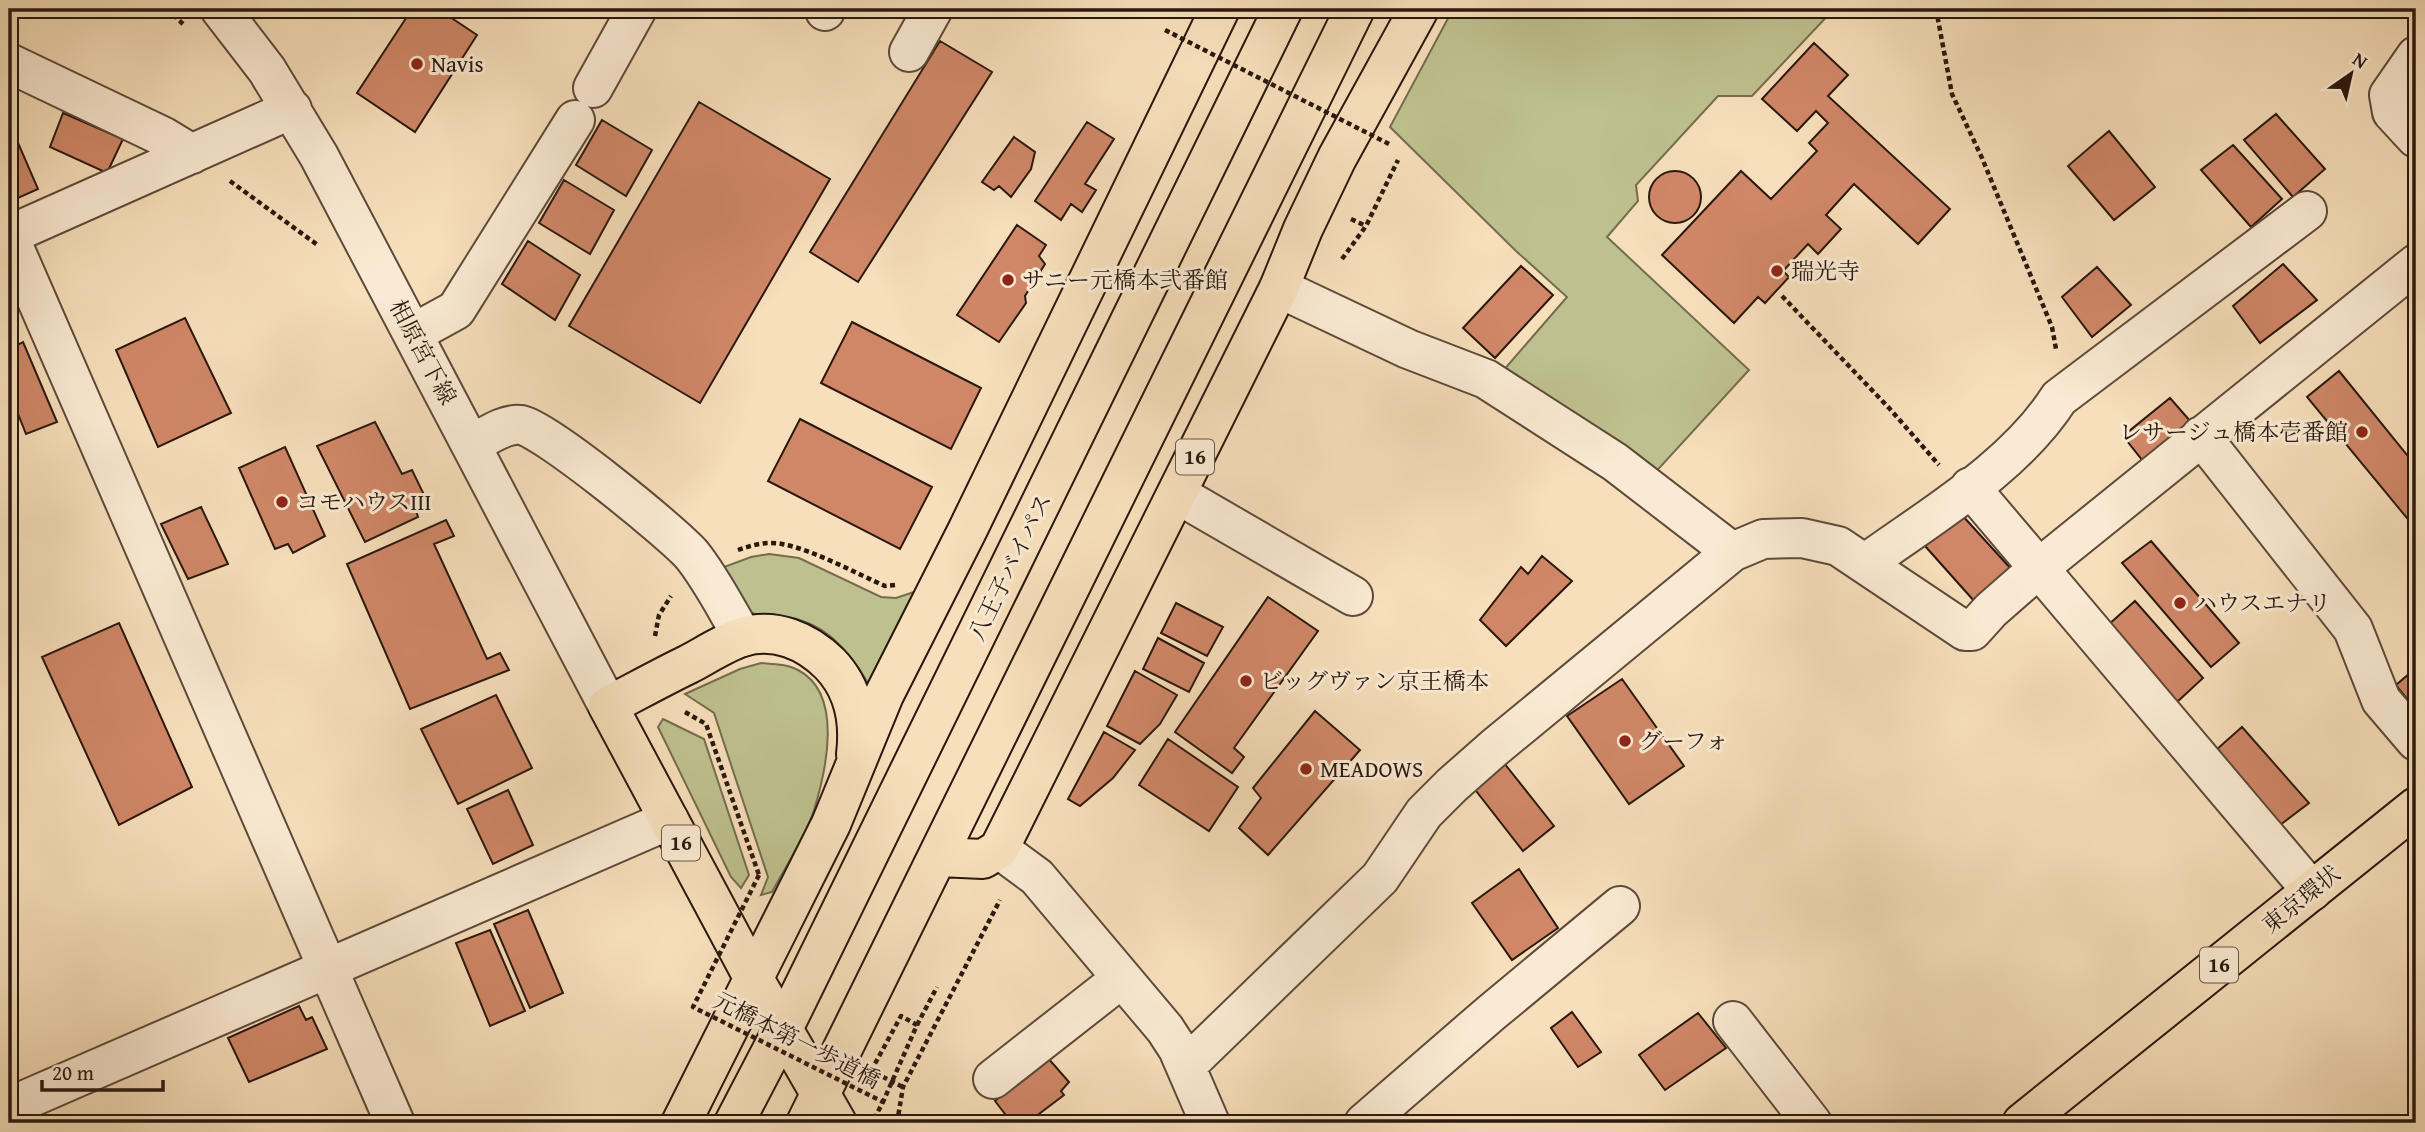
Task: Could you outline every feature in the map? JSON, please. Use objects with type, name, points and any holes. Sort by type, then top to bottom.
[{"type":"highway","points":[[848,786],[884,695],[967,531],[1220,9]]},
{"type":"highway","name":"八王子バイパス","points":[[734,1123],[783,1029],[1283,9]]},
{"type":"highway","name":"16","points":[[822,1114],[939,857],[1354,9]]},
{"type":"highway","name":"16","points":[[999,849],[1279,288],[1303,229],[1337,158],[1419,9]]},
{"type":"highway","points":[[681,1123],[848,786],[897,701],[1032,483],[1162,256]]},
{"type":"highway","points":[[608,706],[743,637],[776,635],[794,639],[818,652],[837,672],[851,696],[859,731],[848,786]]},
{"type":"highway","name":"16","points":[[608,706],[783,1029],[822,1114]]},
{"type":"highway","name":"東京環状","points":[[2022,1123],[2416,807]]},
{"type":"highway","points":[[939,857],[983,859],[999,849]]},
{"type":"street","points":[[414,333],[456,310],[584,104],[637,9]]},
{"type":"street","points":[[909,52],[933,9]]},
{"type":"street","name":"相原宮下線","points":[[234,13],[292,109],[414,333],[608,706]]},
{"type":"street","points":[[2416,56],[2389,95],[2392,112],[2416,138]]},
{"type":"street","points":[[9,63],[164,137],[192,154]]},
{"type":"street","points":[[292,109],[9,236],[395,1123]]},
{"type":"street","points":[[1866,563],[2014,452],[2048,416],[2059,398],[2307,211]]},
{"type":"street","points":[[1186,1066],[1380,878],[1424,813],[1452,785],[1732,552],[1763,539],[1802,538],[1839,546],[1965,631],[1972,631],[1991,610],[2039,568],[2416,264]]},
{"type":"street","points":[[1279,288],[1408,349],[1486,379],[1615,462],[1732,552]]},
{"type":"street","points":[[472,444],[508,426],[523,425],[551,441],[647,515],[689,552],[709,576],[743,637]]},
{"type":"street","points":[[2201,436],[2353,629],[2381,700],[2416,741]]},
{"type":"street","points":[[1970,487],[2312,891]]},
{"type":"street","points":[[1177,494],[1353,596]]},
{"type":"street","points":[[9,1107],[669,820]]},
{"type":"street","points":[[999,849],[1037,877],[1165,1029],[1186,1066],[1210,1123]]},
{"type":"street","points":[[1364,1123],[1620,906]]},
{"type":"street","points":[[993,1079],[1122,978]]},
{"type":"street","points":[[1733,1021],[1812,1123]]},
{"type":"path","points":[[167,9],[185,27]]},
{"type":"path","points":[[1936,9],[1952,94],[1982,158],[2052,327],[2062,377],[2059,398]]},
{"type":"path","points":[[1165,30],[1389,144]]},
{"type":"path","points":[[1180,45],[1186,33]]},
{"type":"path","points":[[1342,259],[1366,226],[1398,160]]},
{"type":"path","points":[[222,176],[329,252]]},
{"type":"path","points":[[1782,296],[1890,409],[1934,460]]},
{"type":"path","points":[[733,552],[763,543],[780,543],[886,586],[898,585]]},
{"type":"path","points":[[654,641],[659,615],[678,588]]},
{"type":"path","name":"元橋本第一歩道橋","points":[[682,710],[706,724],[759,875],[693,1007],[883,1102],[872,1123]]},
{"type":"path","points":[[897,1123],[903,1087],[1000,898]]},
{"type":"path","points":[[883,1102],[937,987]]},
{"type":"path","points":[[903,1087],[871,1071],[901,1016],[917,1025]]},
{"type":"green space","points":[[1453,9],[1834,9],[1752,96],[1718,96],[1636,185],[1638,201],[1607,237],[1749,370],[1652,476],[1502,372],[1567,297],[1516,251],[1390,127]]},
{"type":"green space","points":[[769,554],[799,558],[881,597],[896,598],[914,592],[868,683],[843,648],[821,630],[795,619],[764,616],[748,610],[724,567],[751,557]]},
{"type":"green space","points":[[761,663],[794,668],[812,681],[822,697],[828,734],[823,775],[811,819],[772,892],[761,895],[768,877],[714,713],[685,694],[740,669]]},
{"type":"green space","points":[[663,719],[704,739],[749,875],[741,888],[731,877],[658,727]]},
{"type":"building","name":"Navis","points":[[412,9],[438,9],[477,35],[415,132],[357,93]]},
{"type":"building","points":[[940,41],[992,72],[858,282],[810,252]]},
{"type":"building","points":[[1814,43],[1848,75],[1828,96],[1950,209],[1918,244],[1854,184],[1826,215],[1841,229],[1818,254],[1808,244],[1783,271],[1789,277],[1765,303],[1758,297],[1734,323],[1662,255],[1741,171],[1771,199],[1817,151],[1809,143],[1828,123],[1816,111],[1797,131],[1762,99]]},
{"type":"building","points":[[699,102],[830,179],[700,403],[569,326]]},
{"type":"building","points":[[63,113],[123,139],[107,173],[50,147]]},
{"type":"building","points":[[2276,114],[2325,169],[2293,197],[2244,140]]},
{"type":"building","points":[[602,120],[652,150],[626,196],[576,165]]},
{"type":"building","points":[[9,122],[38,189],[9,202]]},
{"type":"building","points":[[1087,122],[1114,139],[1085,184],[1096,190],[1082,212],[1071,204],[1061,220],[1035,201]]},
{"type":"building","points":[[2109,131],[2155,187],[2114,220],[2068,166]]},
{"type":"building","points":[[1014,137],[1035,152],[1031,169],[1011,197],[999,186],[994,190],[982,182]]},
{"type":"building","points":[[2233,145],[2282,199],[2251,227],[2201,170]]},
{"type":"building","points":[[1675,171],[1685,173],[1693,179],[1699,187],[1699,207],[1693,215],[1685,221],[1675,223],[1665,221],[1657,215],[1651,207],[1649,197],[1651,187],[1657,179],[1665,173]]},
{"type":"building","points":[[564,180],[614,210],[590,254],[539,223]]},
{"type":"building","name":"サニー元橋本弐番館","points":[[1017,225],[1046,245],[1039,256],[1045,264],[1025,296],[1026,303],[999,342],[957,315]]},
{"type":"building","points":[[528,241],[580,275],[555,320],[502,284]]},
{"type":"building","points":[[2283,264],[2317,300],[2260,343],[2233,306]]},
{"type":"building","points":[[1521,266],[1553,295],[1495,358],[1463,328]]},
{"type":"building","points":[[2097,267],[2131,305],[2092,337],[2062,297]]},
{"type":"building","points":[[9,308],[16,325],[9,329]]},
{"type":"building","points":[[185,318],[231,413],[158,447],[116,350]]},
{"type":"building","points":[[852,322],[981,388],[951,449],[821,383]]},
{"type":"building","points":[[23,342],[57,422],[26,434],[9,391],[9,349]]},
{"type":"building","name":"レサージュ橋本壱番館","points":[[2339,371],[2416,466],[2416,529],[2307,397]]},
{"type":"building","points":[[2170,398],[2191,422],[2143,461],[2123,436]]},
{"type":"building","points":[[800,419],[932,487],[900,549],[768,481]]},
{"type":"building","points":[[375,422],[402,474],[412,470],[426,499],[414,504],[418,517],[365,542],[317,446]]},
{"type":"building","name":"コモハウスⅢ","points":[[285,447],[325,536],[293,553],[288,544],[275,549],[239,468]]},
{"type":"building","points":[[201,507],[228,564],[188,579],[161,524]]},
{"type":"building","points":[[1961,514],[2013,571],[1975,602],[1925,546]]},
{"type":"building","points":[[446,520],[454,536],[434,544],[487,659],[500,653],[509,670],[410,709],[347,564]]},
{"type":"building","name":"ハウスエナリ","points":[[2151,541],[2239,643],[2211,667],[2122,563]]},
{"type":"building","points":[[1542,556],[1572,581],[1506,646],[1480,620],[1521,567],[1528,574]]},
{"type":"building","name":"ビッグヴァン京王橋本","points":[[1268,597],[1318,631],[1234,748],[1244,757],[1232,773],[1175,732]]},
{"type":"building","points":[[2135,601],[2203,678],[2176,703],[2108,625]]},
{"type":"building","points":[[1176,603],[1223,627],[1207,656],[1161,633]]},
{"type":"building","points":[[119,623],[192,787],[119,825],[42,657]]},
{"type":"building","points":[[1158,638],[1204,663],[1189,692],[1143,669]]},
{"type":"building","points":[[2416,668],[2416,710],[2396,685]]},
{"type":"building","points":[[1135,671],[1177,695],[1160,724],[1140,744],[1107,726]]},
{"type":"building","name":"グーフォ","points":[[1622,679],[1684,766],[1629,804],[1567,716]]},
{"type":"building","points":[[496,695],[532,768],[458,804],[421,729]]},
{"type":"building","name":"MEADOWS","points":[[1315,711],[1360,750],[1268,855],[1239,828],[1261,798],[1253,788]]},
{"type":"building","points":[[2242,727],[2309,803],[2280,825],[2216,750]]},
{"type":"building","points":[[1104,732],[1135,750],[1113,778],[1080,806],[1068,799]]},
{"type":"building","points":[[1168,739],[1238,787],[1209,831],[1139,785]]},
{"type":"building","points":[[1504,763],[1554,826],[1523,851],[1473,787]]},
{"type":"building","points":[[508,790],[533,845],[493,864],[467,809]]},
{"type":"building","points":[[1519,869],[1558,928],[1512,960],[1472,903]]},
{"type":"building","points":[[528,910],[563,993],[530,1008],[494,924]]},
{"type":"building","points":[[490,930],[525,1011],[490,1026],[456,943]]},
{"type":"building","points":[[299,1006],[306,1020],[312,1017],[327,1049],[249,1082],[228,1038]]},
{"type":"building","points":[[1572,1012],[1601,1052],[1578,1067],[1551,1028]]},
{"type":"building","points":[[1698,1013],[1726,1048],[1665,1090],[1639,1055]]},
{"type":"building","points":[[1047,1057],[1069,1082],[1061,1091],[1064,1095],[1027,1123],[1012,1123],[995,1101]]},
{"type":"place","name":"Navis","points":[[417,64]]},
{"type":"place","name":"瑞光寺","points":[[1777,271]]},
{"type":"place","name":"サニー元橋本弐番館","points":[[1008,280]]},
{"type":"place","name":"レサージュ橋本壱番館","points":[[2362,432]]},
{"type":"place","name":"コモハウスⅢ","points":[[282,502]]},
{"type":"place","name":"ハウスエナリ","points":[[2180,603]]},
{"type":"place","name":"ビッグヴァン京王橋本","points":[[1246,681]]},
{"type":"place","name":"グーフォ","points":[[1625,741]]},
{"type":"place","name":"MEADOWS","points":[[1306,769]]}]
